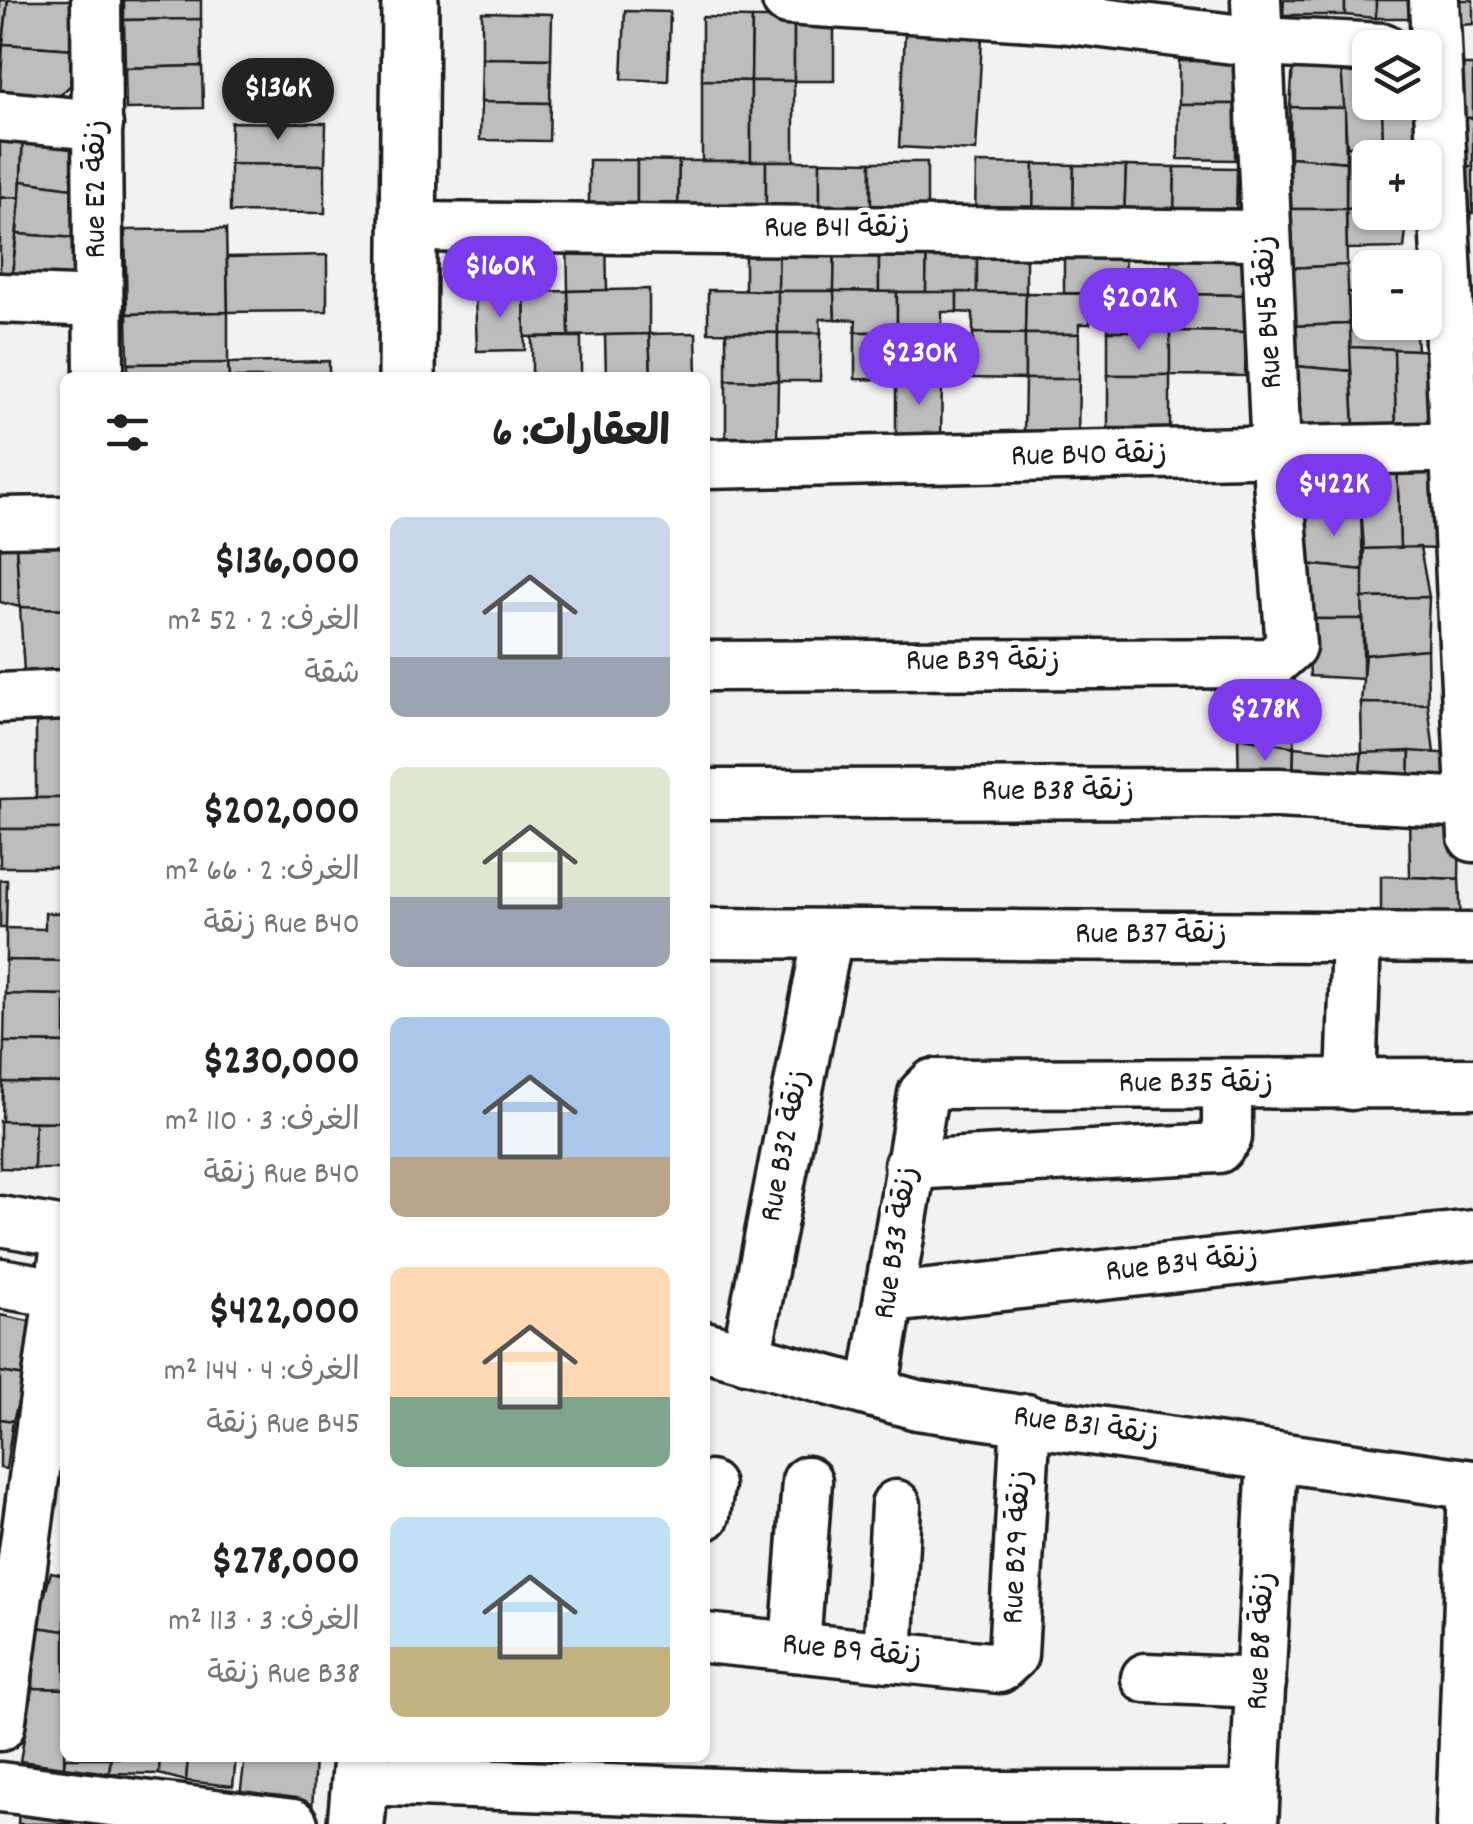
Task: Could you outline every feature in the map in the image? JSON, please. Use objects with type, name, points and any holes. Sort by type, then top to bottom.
[{"type":"main road","points":[[407,372],[410,0]]},
{"type":"street","name":"Rue E2 زنقة","points":[[96,0],[99,372]]},
{"type":"street","points":[[788,0],[1062,9],[1257,21],[1352,41]]},
{"type":"street","points":[[1434,0],[1445,49],[1466,447],[1472,820]]},
{"type":"street","name":"Rue B45 زنقة","points":[[1257,21],[1276,453],[1291,646],[1282,659],[1260,663]]},
{"type":"street","points":[[0,116],[98,125]]},
{"type":"street","name":"Rue B41 زنقة","points":[[407,228],[1266,235]]},
{"type":"street","points":[[0,298],[99,302]]},
{"type":"street","name":"Rue B40 زنقة","points":[[710,464],[1466,447]]},
{"type":"street","points":[[0,522],[60,522]]},
{"type":"street","name":"Rue B39 زنقة","points":[[710,666],[1260,663]]},
{"type":"street","points":[[0,698],[60,695]]},
{"type":"street","name":"Rue B38 زنقة","points":[[710,794],[1278,793],[1472,820]]},
{"type":"street","name":"Rue B37 زنقة","points":[[710,933],[1473,938]]},
{"type":"street","name":"Rue B32 زنقة","points":[[726,1352],[828,935]]},
{"type":"street","points":[[1351,1085],[1356,938]]},
{"type":"street","name":"Rue B35 زنقة","points":[[923,1094],[941,1082],[1227,1086],[1473,1083]]},
{"type":"street","points":[[909,1165],[1218,1148],[1227,1137],[1227,1086]]},
{"type":"street","name":"Rue B33 زنقة","points":[[873,1392],[923,1094]]},
{"type":"street","points":[[0,1221],[60,1231]]},
{"type":"street","name":"Rue B34 زنقة","points":[[891,1298],[1473,1234]]},
{"type":"street","points":[[0,1283],[60,1280]]},
{"type":"street","points":[[0,1726],[60,1294]]},
{"type":"street","name":"Rue B31 زنقة","points":[[726,1352],[917,1405],[1473,1485]]},
{"type":"street","name":"Rue B29 زنقة","points":[[999,1668],[1013,1655],[1026,1419]]},
{"type":"street","name":"Rue B8 زنقة","points":[[1253,1810],[1272,1458]]},
{"type":"street","points":[[795,1647],[807,1481]]},
{"type":"street","points":[[1461,1824],[1473,1485]]},
{"type":"street","points":[[888,1656],[896,1505]]},
{"type":"street","name":"Rue B9 زنقة","points":[[710,1638],[999,1668]]},
{"type":"street","points":[[1146,1678],[1262,1683]]},
{"type":"street","points":[[0,1787],[152,1815],[293,1824]]},
{"type":"street","points":[[360,1787],[800,1810],[1253,1810]]},
{"type":"building","points":[[0,0],[8,0],[0,65]]},
{"type":"building","points":[[8,0],[78,0],[74,49],[3,44]]},
{"type":"building","points":[[124,0],[201,0],[201,19],[124,20]]},
{"type":"building","points":[[1284,0],[1345,0],[1345,15],[1283,15]]},
{"type":"building","points":[[1345,0],[1376,0],[1376,18],[1345,15]]},
{"type":"building","points":[[1376,0],[1414,0],[1414,18],[1376,18]]},
{"type":"building","points":[[1459,0],[1473,0],[1473,24],[1460,25]]},
{"type":"building","points":[[625,11],[670,12],[668,81],[622,79]]},
{"type":"building","points":[[482,12],[552,14],[551,59],[482,58]]},
{"type":"building","points":[[702,17],[752,18],[751,81],[702,80]]},
{"type":"building","points":[[752,18],[794,18],[794,81],[751,81]]},
{"type":"building","points":[[794,18],[834,18],[834,81],[794,81]]},
{"type":"building","points":[[201,19],[202,66],[125,68],[124,20]]},
{"type":"building","points":[[905,33],[982,38],[976,151],[899,147]]},
{"type":"building","points":[[3,44],[74,49],[74,82],[53,102],[0,98]]},
{"type":"building","points":[[482,58],[551,59],[550,103],[481,102]]},
{"type":"building","points":[[1179,61],[1236,61],[1235,104],[1179,104]]},
{"type":"building","points":[[1293,63],[1341,65],[1345,108],[1290,107]]},
{"type":"building","points":[[1341,65],[1352,65],[1352,120],[1382,120],[1383,140],[1352,140],[1352,146],[1347,146]]},
{"type":"building","points":[[1458,65],[1473,65],[1473,118],[1462,118]]},
{"type":"building","points":[[202,66],[203,108],[126,109],[125,68]]},
{"type":"building","points":[[702,80],[751,81],[751,161],[702,161]]},
{"type":"building","points":[[751,81],[794,81],[794,161],[751,161]]},
{"type":"building","points":[[481,102],[550,103],[549,141],[480,140]]},
{"type":"building","points":[[1179,104],[1235,104],[1235,160],[1178,159]]},
{"type":"building","points":[[1290,107],[1345,108],[1346,162],[1290,157]]},
{"type":"building","points":[[1462,118],[1473,118],[1473,166],[1463,167]]},
{"type":"building","points":[[1382,120],[1426,120],[1427,140],[1383,140]]},
{"type":"building","points":[[231,122],[326,123],[325,165],[230,164]]},
{"type":"building","points":[[0,131],[23,134],[20,197],[0,198]]},
{"type":"building","points":[[23,134],[80,140],[79,189],[21,181]]},
{"type":"building","points":[[1347,146],[1352,146],[1352,209],[1346,209]]},
{"type":"building","points":[[1290,157],[1346,162],[1346,209],[1290,209]]},
{"type":"building","points":[[589,160],[637,160],[637,218],[589,218]]},
{"type":"building","points":[[637,160],[679,161],[678,219],[637,218]]},
{"type":"building","points":[[679,161],[766,161],[766,219],[678,219]]},
{"type":"building","points":[[766,161],[820,161],[820,219],[766,219]]},
{"type":"building","points":[[820,161],[871,162],[871,219],[820,219]]},
{"type":"building","points":[[871,162],[927,162],[927,220],[871,219]]},
{"type":"building","points":[[976,163],[1034,164],[1033,222],[975,220]]},
{"type":"building","points":[[230,164],[325,165],[325,213],[230,212]]},
{"type":"building","points":[[1034,164],[1074,165],[1073,223],[1033,222]]},
{"type":"building","points":[[1074,165],[1126,166],[1124,223],[1073,223]]},
{"type":"building","points":[[1126,166],[1175,167],[1174,224],[1124,223]]},
{"type":"building","points":[[1473,166],[1473,213],[1466,213],[1463,167]]},
{"type":"building","points":[[1175,167],[1237,168],[1236,226],[1174,224]]},
{"type":"building","points":[[21,181],[79,189],[77,238],[17,234]]},
{"type":"building","points":[[20,197],[12,275],[0,275],[0,198]]},
{"type":"building","points":[[1290,209],[1346,209],[1347,265],[1288,268]]},
{"type":"building","points":[[1346,209],[1352,209],[1352,230],[1406,230],[1404,248],[1347,249]]},
{"type":"building","points":[[226,229],[228,312],[127,314],[125,230]]},
{"type":"building","points":[[17,234],[77,238],[81,271],[67,286],[12,275]]},
{"type":"building","points":[[523,235],[524,292],[475,293],[474,236]]},
{"type":"building","points":[[567,236],[606,236],[607,290],[568,291]]},
{"type":"building","points":[[745,238],[779,238],[778,291],[745,290]]},
{"type":"building","points":[[779,238],[835,238],[834,291],[778,291]]},
{"type":"building","points":[[835,238],[879,239],[879,292],[834,291]]},
{"type":"building","points":[[879,239],[927,239],[926,292],[879,292]]},
{"type":"building","points":[[927,239],[977,239],[977,293],[926,292]]},
{"type":"building","points":[[977,239],[1026,240],[1026,293],[977,293]]},
{"type":"building","points":[[1064,245],[1125,245],[1124,294],[1064,293]]},
{"type":"building","points":[[1171,246],[1246,246],[1246,295],[1171,294]]},
{"type":"building","points":[[327,255],[327,311],[228,312],[227,257]]},
{"type":"building","points":[[1347,265],[1350,324],[1291,326],[1288,268]]},
{"type":"building","points":[[649,289],[649,334],[569,336],[568,291]]},
{"type":"building","points":[[708,290],[778,291],[778,333],[708,332]]},
{"type":"building","points":[[568,291],[569,336],[525,337],[524,292]]},
{"type":"building","points":[[778,291],[834,291],[835,319],[820,319],[821,333],[778,333]]},
{"type":"building","points":[[834,291],[897,292],[897,332],[855,332],[856,320],[835,319]]},
{"type":"building","points":[[524,292],[525,350],[477,351],[475,293]]},
{"type":"building","points":[[897,292],[957,292],[957,312],[942,312],[942,332],[897,332]]},
{"type":"building","points":[[957,292],[1026,293],[1025,334],[973,333],[973,313],[957,312]]},
{"type":"building","points":[[1348,292],[1352,292],[1352,340],[1416,340],[1417,350],[1350,347]]},
{"type":"building","points":[[1026,293],[1091,294],[1090,324],[1079,324],[1079,334],[1025,334]]},
{"type":"building","points":[[1091,294],[1171,294],[1170,331],[1108,331],[1109,313],[1091,313]]},
{"type":"building","points":[[1171,294],[1246,295],[1246,332],[1170,331]]},
{"type":"building","points":[[228,312],[228,363],[128,364],[127,314]]},
{"type":"building","points":[[1350,324],[1351,371],[1295,366],[1291,326]]},
{"type":"building","points":[[1108,331],[1170,331],[1170,375],[1108,375]]},
{"type":"building","points":[[1170,331],[1246,332],[1245,376],[1170,375]]},
{"type":"building","points":[[726,332],[778,333],[778,381],[726,380]]},
{"type":"building","points":[[855,332],[897,332],[896,380],[855,379]]},
{"type":"building","points":[[897,332],[942,332],[942,380],[896,380]]},
{"type":"building","points":[[696,333],[697,372],[651,372],[649,334]]},
{"type":"building","points":[[778,333],[821,333],[820,381],[778,381]]},
{"type":"building","points":[[973,333],[1025,334],[1025,379],[973,378]]},
{"type":"building","points":[[649,334],[651,372],[606,372],[605,335]]},
{"type":"building","points":[[1025,334],[1079,334],[1079,379],[1025,379]]},
{"type":"building","points":[[532,337],[581,337],[581,372],[532,372]]},
{"type":"building","points":[[1350,347],[1394,349],[1396,428],[1354,429]]},
{"type":"building","points":[[1394,349],[1438,351],[1444,429],[1396,428]]},
{"type":"building","points":[[329,361],[329,372],[229,372],[228,363]]},
{"type":"building","points":[[228,363],[229,372],[128,372],[128,364]]},
{"type":"building","points":[[1295,366],[1351,371],[1354,429],[1299,430]]},
{"type":"building","points":[[1108,375],[1170,375],[1170,428],[1108,428]]},
{"type":"building","points":[[1025,379],[1079,379],[1078,436],[1024,435]]},
{"type":"building","points":[[726,380],[778,381],[777,440],[726,439]]},
{"type":"building","points":[[896,380],[942,380],[941,437],[896,437]]},
{"type":"building","points":[[1447,462],[1445,549],[1400,548],[1397,463]]},
{"type":"building","points":[[1358,463],[1361,511],[1304,510],[1297,467]]},
{"type":"building","points":[[1358,463],[1397,463],[1400,548],[1364,549]]},
{"type":"building","points":[[1304,510],[1361,511],[1363,570],[1305,564]]},
{"type":"building","points":[[0,543],[16,544],[20,607],[0,602]]},
{"type":"building","points":[[60,543],[60,609],[20,607],[16,544]]},
{"type":"building","points":[[1420,547],[1429,597],[1362,598],[1364,549]]},
{"type":"building","points":[[1305,564],[1363,570],[1363,619],[1307,619]]},
{"type":"building","points":[[1429,597],[1427,649],[1365,655],[1362,598]]},
{"type":"building","points":[[20,607],[60,609],[60,672],[24,672]]},
{"type":"building","points":[[1307,619],[1363,619],[1363,679],[1310,676]]},
{"type":"building","points":[[1427,649],[1428,704],[1361,703],[1365,655]]},
{"type":"building","points":[[1243,677],[1295,677],[1294,747],[1238,737]]},
{"type":"building","points":[[1361,703],[1428,704],[1434,753],[1362,753]]},
{"type":"building","points":[[36,710],[60,710],[60,798],[36,798]]},
{"type":"building","points":[[1238,737],[1294,747],[1293,788],[1239,786]]},
{"type":"building","points":[[1294,747],[1362,753],[1358,790],[1293,788]]},
{"type":"building","points":[[1410,751],[1409,791],[1358,790],[1362,753]]},
{"type":"building","points":[[1410,751],[1454,754],[1457,797],[1409,791]]},
{"type":"building","points":[[60,798],[60,829],[0,829],[0,799]]},
{"type":"building","points":[[1409,811],[1460,815],[1459,879],[1410,877]]},
{"type":"building","points":[[0,829],[60,829],[60,867],[0,867]]},
{"type":"building","points":[[1381,876],[1459,879],[1461,924],[1381,925]]},
{"type":"building","points":[[0,880],[7,880],[6,928],[0,928]]},
{"type":"building","points":[[45,913],[60,913],[60,961],[6,960],[6,928],[45,929]]},
{"type":"building","points":[[6,960],[60,961],[60,995],[5,994]]},
{"type":"building","points":[[5,994],[60,995],[60,1043],[4,1042]]},
{"type":"building","points":[[4,1042],[60,1043],[60,1083],[3,1082]]},
{"type":"building","points":[[3,1082],[60,1083],[60,1122],[2,1121]]},
{"type":"building","points":[[0,1121],[35,1122],[34,1169],[0,1168]]},
{"type":"building","points":[[35,1122],[60,1122],[60,1169],[34,1169]]},
{"type":"building","points":[[0,1315],[33,1322],[25,1376],[0,1372]]},
{"type":"building","points":[[0,1372],[25,1376],[13,1421],[0,1419]]},
{"type":"building","points":[[0,1419],[13,1421],[6,1469],[0,1468]]},
{"type":"building","points":[[51,1572],[60,1574],[60,1630],[36,1627]]},
{"type":"building","points":[[36,1627],[60,1630],[60,1689],[33,1688]]},
{"type":"building","points":[[33,1688],[60,1689],[60,1762],[64,1762],[64,1767],[20,1761]]},
{"type":"building","points":[[65,1762],[110,1762],[109,1773],[64,1767]]},
{"type":"building","points":[[110,1762],[160,1762],[159,1774],[109,1773]]},
{"type":"building","points":[[160,1762],[188,1762],[186,1781],[159,1774]]},
{"type":"building","points":[[188,1762],[236,1762],[233,1786],[186,1781]]},
{"type":"building","points":[[244,1762],[315,1762],[312,1810],[239,1803]]},
{"type":"building","points":[[20,1797],[72,1805],[71,1824],[18,1824]]}]
